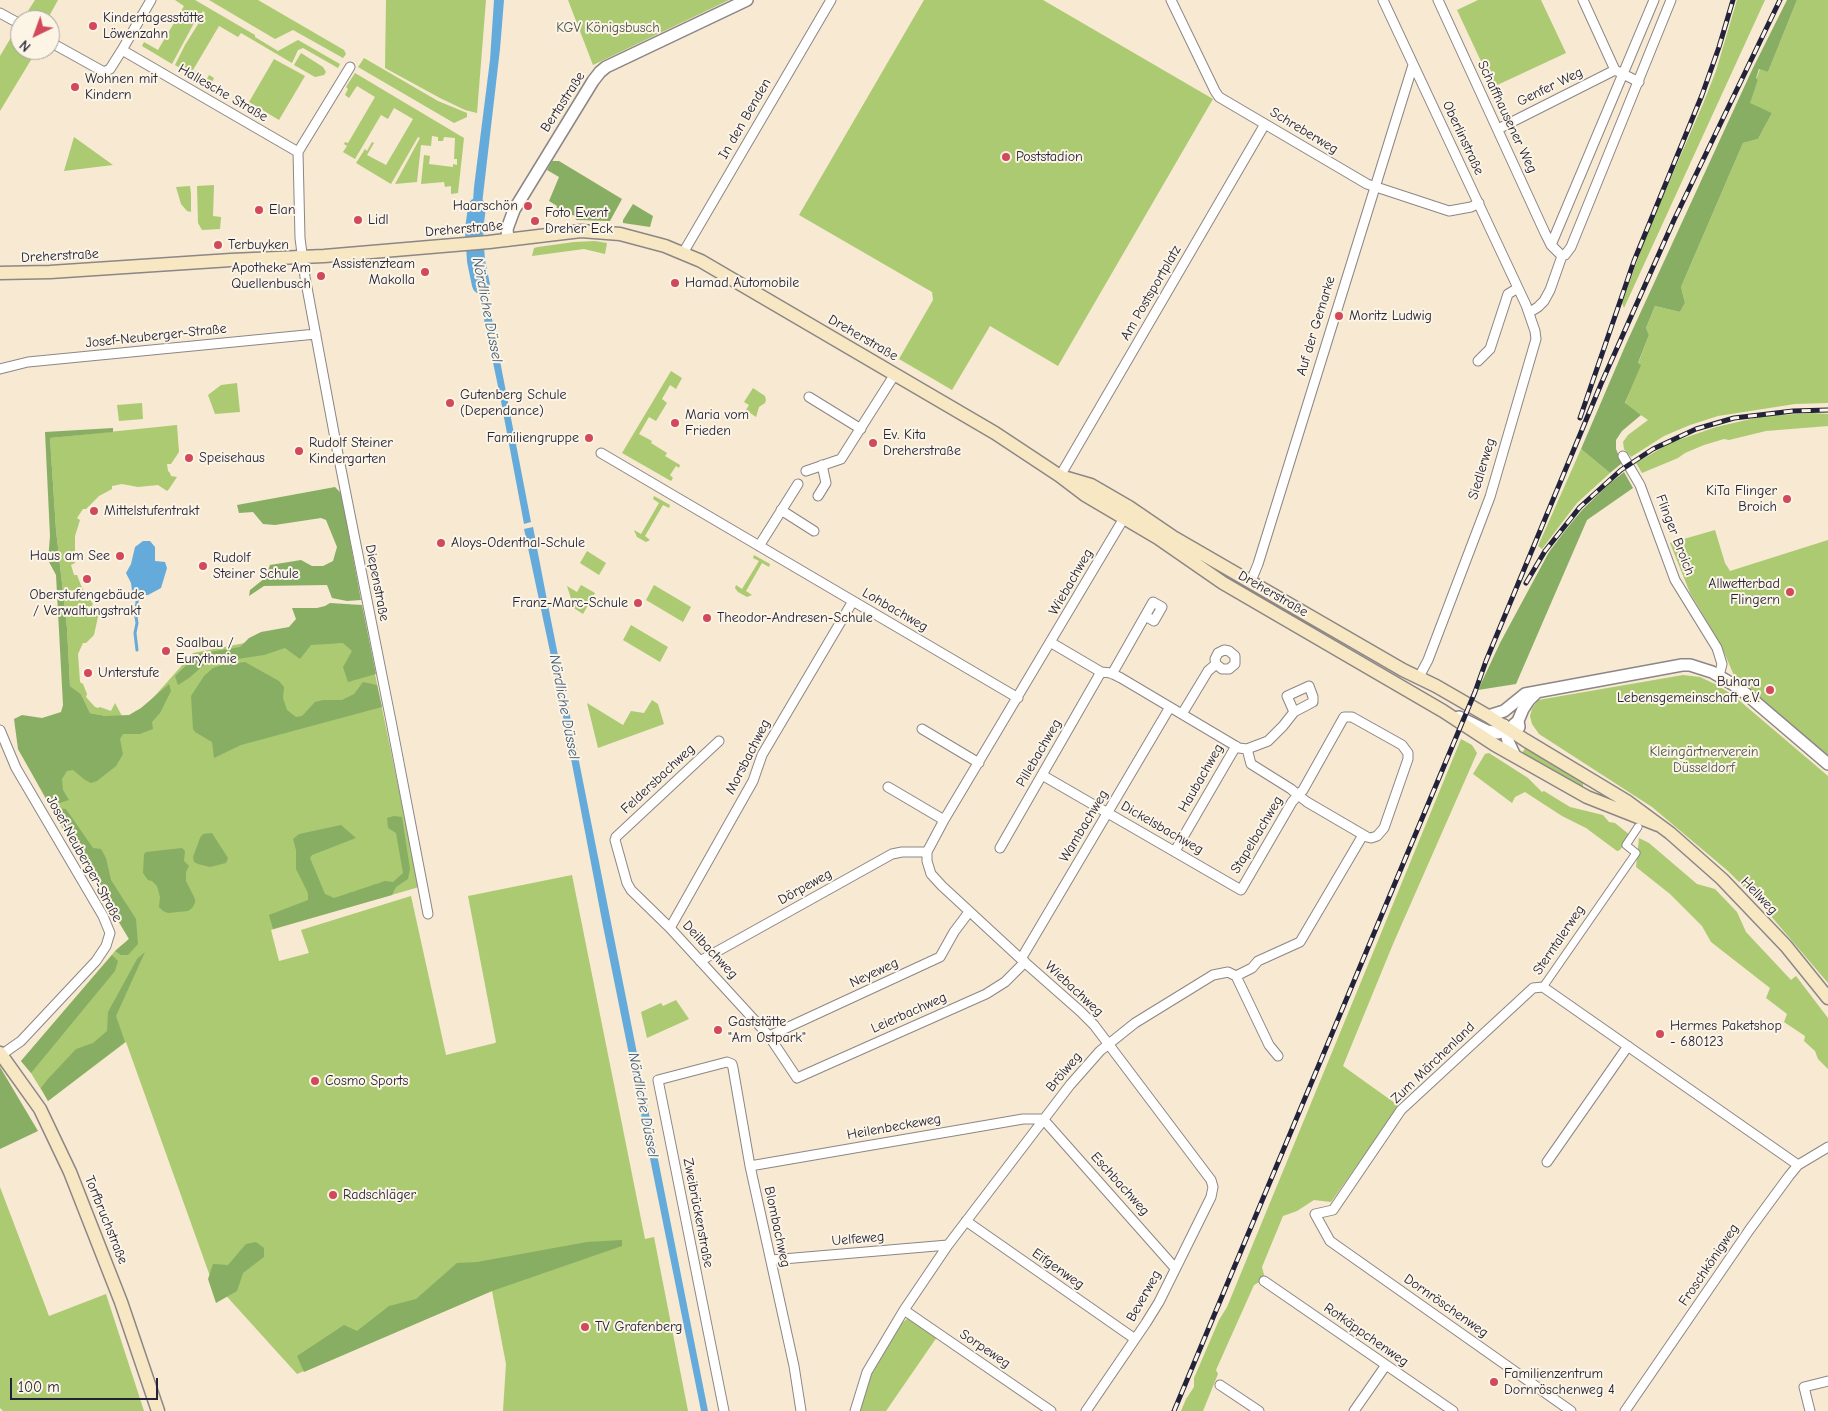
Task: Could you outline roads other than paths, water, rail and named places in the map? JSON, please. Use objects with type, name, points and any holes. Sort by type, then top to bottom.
[{"type":"main road","name":"Dreherstraße","points":[[0,273],[50,272],[303,257],[463,245],[560,233],[598,231],[649,241],[683,252],[896,374],[995,433],[1085,495],[1158,538],[1243,594],[1410,692]]},
{"type":"main road","name":"Dreherstraße","points":[[1060,476],[1091,485],[1129,507],[1173,537],[1419,677]]},
{"type":"main road","name":"Auf der Gemarke","points":[[1243,594],[1250,580]]},
{"type":"main road","name":"Siedlerweg","points":[[1410,692],[1419,677]]},
{"type":"main road","name":"Hellweg","points":[[1419,677],[1509,727],[1525,740],[1611,791],[1658,825],[1712,870],[1752,909],[1786,946],[1828,998]]},
{"type":"main road","name":"Hellweg","points":[[1410,692],[1587,797],[1658,825]]},
{"type":"main road","name":"Torfbruchstraße","points":[[1,1054],[40,1109],[70,1172],[115,1286],[158,1411]]},
{"type":"street","points":[[60,48],[104,72],[110,70],[150,0]]},
{"type":"street","name":"Bertastraße","points":[[508,240],[508,224],[514,210],[600,72],[606,67],[747,0]]},
{"type":"street","name":"In den Benden","points":[[683,252],[831,0]]},
{"type":"street","name":"Schreberweg","points":[[1171,0],[1215,92],[1219,96],[1367,184],[1449,211],[1471,207],[1479,203]]},
{"type":"street","name":"Oberlinstraße","points":[[1383,0],[1530,312]]},
{"type":"street","name":"Schaffhausener Weg","points":[[1438,0],[1551,245]]},
{"type":"street","points":[[1582,0],[1615,70],[1639,82]]},
{"type":"street","points":[[1562,256],[1551,245],[1654,0]]},
{"type":"street","points":[[1530,312],[1535,310],[1544,301],[1562,256],[1571,247],[1672,0]]},
{"type":"street","name":"Hallesche Straße","points":[[122,50],[298,152]]},
{"type":"street","name":"Auf der Gemarke","points":[[1250,580],[1261,556],[1413,65]]},
{"type":"street","points":[[303,257],[300,238],[298,152],[350,67]]},
{"type":"street","name":"Genfer Weg","points":[[1498,128],[1615,70]]},
{"type":"street","name":"Am Postsportplatz","points":[[1060,476],[1265,124]]},
{"type":"street","name":"Diepenstraße","points":[[303,257],[336,449],[428,914]]},
{"type":"street","points":[[1478,361],[1490,349],[1508,294],[1518,288]]},
{"type":"street","name":"Siedlerweg","points":[[1419,677],[1428,660],[1490,497],[1535,346],[1535,330],[1530,312]]},
{"type":"street","name":"Josef-Neuberger-Straße","points":[[0,368],[28,362],[316,334]]},
{"type":"street","name":"Dreherstraße","points":[[806,471],[841,459],[896,374]]},
{"type":"street","points":[[809,397],[860,429]]},
{"type":"street","name":"Lohbachweg","points":[[601,453],[1018,698]]},
{"type":"street","name":"Flinger Broich","points":[[1624,456],[1640,485],[1675,580],[1717,648],[1722,664],[1720,676]]},
{"type":"street","points":[[818,496],[826,483],[822,465]]},
{"type":"street","points":[[759,546],[798,484]]},
{"type":"street","points":[[781,510],[814,531]]},
{"type":"street","name":"Dreherstraße","points":[[1124,518],[1127,514],[1131,515],[1173,537]]},
{"type":"street","name":"Wiebachweg","points":[[1124,518],[944,820],[927,852],[927,860],[931,874],[969,912],[1080,1010],[1211,1180],[1214,1187]]},
{"type":"street","name":"Morsbachweg","points":[[670,928],[753,781],[762,755],[854,601]]},
{"type":"street","points":[[1112,674],[1145,616]]},
{"type":"street","points":[[1050,642],[1101,672],[1112,674],[1236,746],[1247,749],[1268,741],[1294,712]]},
{"type":"street","points":[[1182,714],[1208,671],[1216,664]]},
{"type":"street","points":[[1488,716],[1504,711],[1522,696],[1537,692],[1682,665],[1702,668],[1720,676],[1739,688],[1828,764]]},
{"type":"street","name":"Pillebachweg","points":[[1000,848],[1101,672]]},
{"type":"street","points":[[1509,727],[1537,692]]},
{"type":"street","name":"Wambachweg","points":[[1023,961],[1170,707]]},
{"type":"street","name":"Hellweg","points":[[1443,711],[1490,732],[1509,727]]},
{"type":"street","points":[[1504,711],[1515,756]]},
{"type":"street","name":"Stapelbachweg","points":[[1241,890],[1344,717],[1352,717],[1402,745],[1408,753],[1408,759],[1384,828],[1378,836],[1371,838],[1363,835],[1298,795]]},
{"type":"street","points":[[922,729],[979,763]]},
{"type":"street","name":"Josef-Neuberger-Straße","points":[[0,730],[16,768],[103,916],[110,933],[106,946],[96,961],[21,1041],[1,1054]]},
{"type":"street","name":"Feldersbachweg","points":[[616,837],[719,742]]},
{"type":"street","name":"Haubachweg","points":[[1175,850],[1236,746]]},
{"type":"street","points":[[1247,749],[1251,764],[1292,789],[1298,795]]},
{"type":"street","name":"Dickelsbachweg","points":[[1042,775],[1175,850],[1241,890]]},
{"type":"street","points":[[888,787],[944,820]]},
{"type":"street","name":"Sterntalerweg","points":[[1638,827],[1626,846],[1636,853],[1543,987],[1798,1165]]},
{"type":"street","points":[[1278,1056],[1269,1045],[1236,976],[1252,968],[1258,961],[1300,942],[1363,835]]},
{"type":"street","name":"Deilbachweg","points":[[616,837],[615,840],[628,887],[670,928],[770,1036],[797,1078]]},
{"type":"street","name":"Dörpeweg","points":[[700,961],[892,854],[927,852]]},
{"type":"street","name":"Neyeweg","points":[[770,1036],[940,957],[954,932],[969,912]]},
{"type":"street","name":"Leierbachweg","points":[[797,1078],[986,994],[1005,982],[1023,961]]},
{"type":"street","name":"Brölweg","points":[[855,1411],[867,1372],[904,1310],[948,1245],[1070,1086],[1108,1044],[1135,1023],[1213,975],[1228,972],[1236,976]]},
{"type":"street","name":"Zum Märchenland","points":[[1315,1214],[1333,1210],[1401,1110],[1410,1101],[1533,988],[1543,987]]},
{"type":"street","points":[[1547,1162],[1628,1046]]},
{"type":"street","name":"Blombachweg","points":[[718,1064],[729,1062],[733,1068],[750,1166],[794,1366],[801,1411]]},
{"type":"street","name":"Zweibrückenstraße","points":[[718,1064],[658,1080],[724,1411]]},
{"type":"street","name":"Heilenbeckeweg","points":[[750,1166],[1023,1119],[1043,1119]]},
{"type":"street","name":"Eschbachweg","points":[[1043,1119],[1175,1268]]},
{"type":"street","name":"Froschkönigweg","points":[[1625,1411],[1750,1229],[1798,1165],[1828,1147]]},
{"type":"street","name":"Beverweg","points":[[1086,1411],[1159,1302],[1208,1204],[1214,1187]]},
{"type":"street","name":"Dornröschenweg","points":[[1315,1214],[1330,1241],[1571,1411]]},
{"type":"street","name":"Eifgenweg","points":[[966,1221],[1135,1339]]},
{"type":"street","name":"Uelfeweg","points":[[770,1260],[948,1245]]},
{"type":"street","name":"Rotkäppchenweg","points":[[1264,1280],[1453,1411]]},
{"type":"street","name":"Sorpeweg","points":[[904,1310],[1051,1411]]},
{"type":"street","points":[[1354,1411],[1386,1365]]},
{"type":"street","points":[[1810,1411],[1804,1387],[1828,1381]]},
{"type":"street","points":[[1220,1385],[1258,1411]]},
{"type":"water","points":[[494,0],[504,0],[500,49],[479,230],[471,230],[474,187],[490,60]]},
{"type":"water","points":[[472,262],[481,262],[531,522],[524,524],[500,396]]},
{"type":"water","points":[[533,527],[708,1411],[701,1411],[603,926],[556,680],[524,529]]},
{"type":"water","points":[[143,541],[150,541],[155,547],[155,561],[165,562],[167,568],[161,588],[148,595],[137,595],[132,591],[131,583],[126,573],[131,564],[135,547]]},
{"type":"waterway","name":"Nördliche Düssel","points":[[477,207],[474,230],[476,261],[481,285]]},
{"type":"waterway","points":[[137,595],[135,611],[137,650]]},
{"type":"railway","points":[[1580,418],[1634,261],[1702,95],[1733,0]]},
{"type":"railway","points":[[1174,1411],[1475,692],[1486,661],[1601,384],[1674,220],[1780,0]]},
{"type":"railway","points":[[1526,583],[1545,551],[1580,507],[1621,470],[1653,449],[1696,429],[1734,418],[1793,411],[1828,410]]},
{"type":"place","name":"Kindertagesstätte Löwenzahn","points":[[93,26]]},
{"type":"place","name":"Wohnen mit Kindern","points":[[75,87]]},
{"type":"place","name":"Poststadion","points":[[1006,157]]},
{"type":"place","name":"Haarschön","points":[[528,206]]},
{"type":"place","name":"Elan","points":[[259,210]]},
{"type":"place","name":"Lidl","points":[[358,220]]},
{"type":"place","name":"Foto Event Dreher Eck","points":[[535,221]]},
{"type":"place","name":"Terbuyken","points":[[218,245]]},
{"type":"place","name":"Assistenzteam Makolla","points":[[425,272]]},
{"type":"place","name":"Apotheke Am Quellenbusch","points":[[321,276]]},
{"type":"place","name":"Hamad Automobile","points":[[675,283]]},
{"type":"place","name":"Moritz Ludwig","points":[[1339,316]]},
{"type":"place","name":"Gutenberg Schule (Dependance)","points":[[450,403]]},
{"type":"place","name":"Maria vom Frieden","points":[[675,423]]},
{"type":"place","name":"Familiengruppe","points":[[589,438]]},
{"type":"place","name":"Ev. Kita Dreherstraße","points":[[873,443]]},
{"type":"place","name":"Rudolf Steiner Kindergarten","points":[[299,451]]},
{"type":"place","name":"Speisehaus","points":[[189,458]]},
{"type":"place","name":"KiTa Flinger Broich","points":[[1787,499]]},
{"type":"place","name":"Mittelstufentrakt","points":[[94,511]]},
{"type":"place","name":"Aloys-Odenthal-Schule","points":[[441,543]]},
{"type":"place","name":"Haus am See","points":[[120,556]]},
{"type":"place","name":"Rudolf Steiner Schule","points":[[203,566]]},
{"type":"place","name":"Oberstufengebäude / Verwaltungstrakt","points":[[87,579]]},
{"type":"place","name":"Allwetterbad Flingern","points":[[1790,592]]},
{"type":"place","name":"Franz-Marc-Schule","points":[[638,603]]},
{"type":"place","name":"Theodor-Andresen-Schule","points":[[707,618]]},
{"type":"place","name":"Saalbau / Eurythmie","points":[[166,651]]},
{"type":"place","name":"Unterstufe","points":[[88,673]]},
{"type":"place","name":"Buhara Lebensgemeinschaft e.V.","points":[[1770,690]]},
{"type":"place","name":"Gaststätte \"Am Ostpark\"","points":[[718,1030]]},
{"type":"place","name":"Hermes Paketshop - 680123","points":[[1660,1034]]},
{"type":"place","name":"Cosmo Sports","points":[[315,1081]]},
{"type":"place","name":"Radschläger","points":[[333,1195]]},
{"type":"place","name":"TV Grafenberg","points":[[585,1327]]},
{"type":"place","name":"Familienzentrum Dornröschenweg 4","points":[[1494,1382]]},
{"type":"park label","name":"KGV Königsbusch","points":[[608,28]]},
{"type":"park label","name":"Kleingärtnerverein Düsseldorf","points":[[1704,760]]}]
